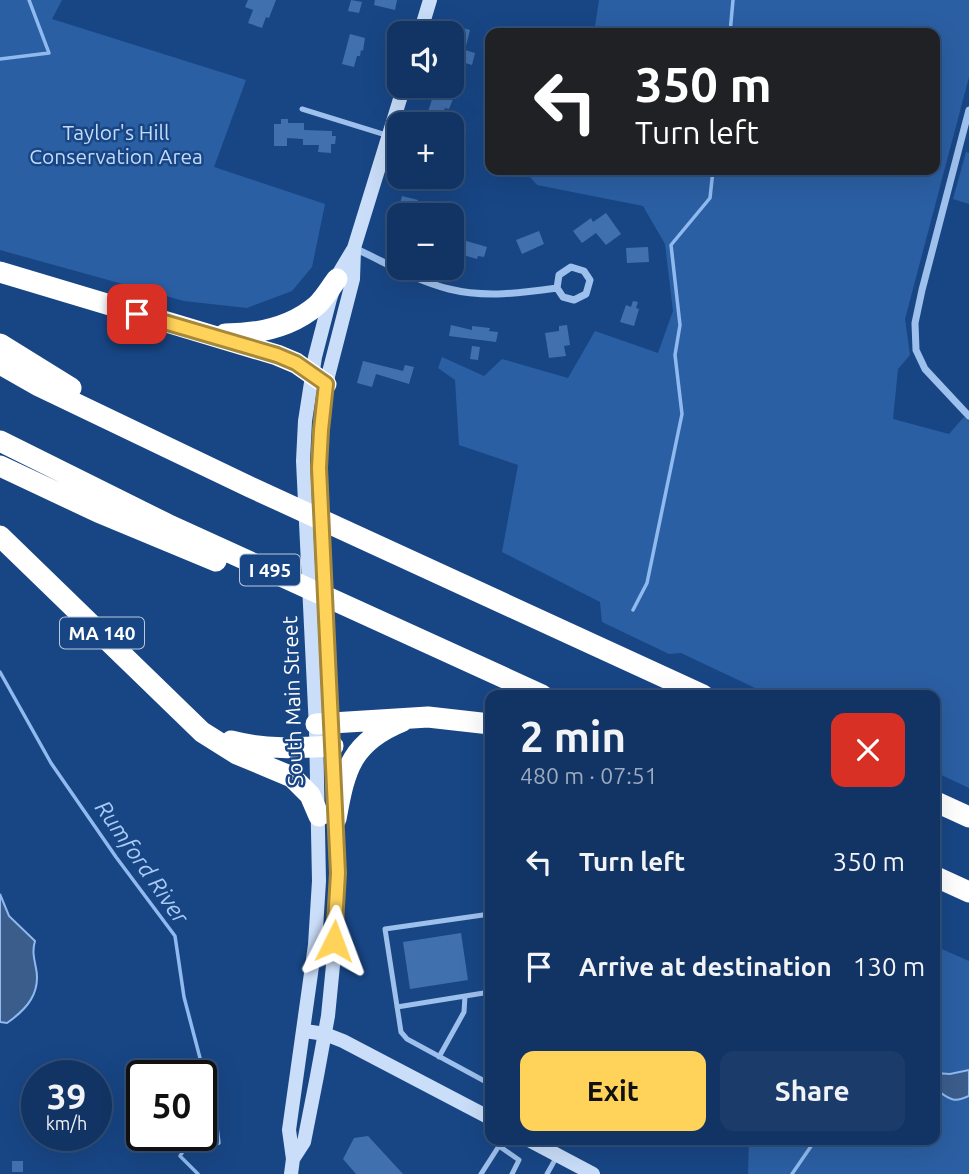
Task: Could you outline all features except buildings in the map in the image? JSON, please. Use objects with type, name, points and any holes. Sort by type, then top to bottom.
[{"type":"highway","points":[[0,272],[277,355],[319,379]]},
{"type":"highway","points":[[185,328],[243,334],[292,322],[317,305],[337,279]]},
{"type":"highway","points":[[0,344],[77,391],[250,486]]},
{"type":"highway","points":[[0,365],[250,486],[692,690]]},
{"type":"highway","name":"I 495","points":[[0,441],[167,524],[531,690]]},
{"type":"highway","points":[[0,466],[98,512],[219,562],[262,578],[309,588]]},
{"type":"highway","name":"MA 140","points":[[0,536],[202,732],[237,754],[292,777],[327,818]]},
{"type":"highway","points":[[324,724],[416,717],[485,723]]},
{"type":"highway","points":[[327,818],[349,763],[359,751],[389,727],[416,717]]},
{"type":"highway","points":[[202,732],[249,746],[325,746]]},
{"type":"highway","points":[[940,805],[969,817]]},
{"type":"highway","points":[[940,879],[969,894]]},
{"type":"highway","points":[[940,886],[969,894]]},
{"type":"main road","points":[[424,21],[430,0]]},
{"type":"main road","name":"South Main Street","points":[[292,1167],[289,1130],[305,1031],[327,818],[324,724],[328,651],[319,468],[319,379],[315,357],[337,279],[354,248],[387,142]]},
{"type":"main road","name":"South Main Street","points":[[324,724],[312,643],[303,461],[305,421],[353,279],[354,248]]},
{"type":"main road","name":"South Main Street","points":[[292,1167],[304,1142],[325,1034],[335,936],[338,873],[327,818]]},
{"type":"main road","points":[[305,1031],[325,1034],[343,1041],[485,1115]]},
{"type":"main road","points":[[538,1145],[593,1174]]},
{"type":"street","points":[[969,110],[915,323],[916,351],[925,369],[969,416]]},
{"type":"street","points":[[354,248],[420,279],[451,290],[501,295],[557,288]]},
{"type":"street","points":[[571,267],[584,271],[590,281],[588,291],[577,300],[563,297],[557,288],[559,275],[571,267]]},
{"type":"lane","points":[[302,109],[387,135]]},
{"type":"lane","points":[[485,915],[385,929],[401,1032],[407,1039],[485,1081]]},
{"type":"lane","points":[[397,1007],[485,993]]},
{"type":"lane","points":[[439,1057],[464,1013],[465,996]]},
{"type":"lane","points":[[481,1174],[498,1145]]},
{"type":"lane","points":[[503,1145],[519,1160],[512,1174]]},
{"type":"lane","points":[[547,1174],[557,1155]]},
{"type":"green space","name":"Taylor's Hill Conservation Area","points":[[0,0],[62,0],[52,19],[246,80],[214,167],[325,204],[312,267],[292,291],[247,308],[184,301],[0,250]]},
{"type":"green space","points":[[599,0],[969,0],[969,77],[905,319],[910,355],[898,369],[893,419],[949,434],[964,417],[969,421],[969,788],[940,774],[940,690],[759,690],[681,653],[669,654],[602,622],[600,602],[502,552],[518,465],[459,445],[455,380],[438,368],[442,357],[484,376],[502,359],[568,378],[595,331],[658,353],[673,311],[665,244],[643,206],[537,185],[528,175],[940,175],[940,28],[595,28]]},
{"type":"green space","points":[[966,152],[969,153],[969,204],[953,199]]},
{"type":"green space","points":[[940,948],[969,961],[969,1174],[748,1174],[749,1145],[940,1145]]},
{"type":"shaded area","points":[[0,894],[9,916],[35,941],[37,977],[31,1000],[7,1023],[0,1022]]},
{"type":"shaded area","points":[[969,1070],[969,1096],[954,1100],[940,1092],[940,1073]]},
{"type":"waterway","name":"Rumford River","points":[[0,59],[49,53],[29,0]]},
{"type":"waterway","points":[[730,28],[733,0]]},
{"type":"waterway","points":[[633,610],[647,583],[682,414],[675,355],[680,325],[671,245],[710,198],[712,175]]},
{"type":"waterway","name":"Rumford River","points":[[0,672],[51,763],[175,936],[184,997],[216,1119],[219,1143],[204,1148],[188,1144],[180,1156],[198,1174]]},
{"type":"waterway","points":[[792,1174],[812,1145]]},
{"type":"route","points":[[137,314],[277,355],[296,363],[326,384],[319,468],[338,873],[334,941]]}]
